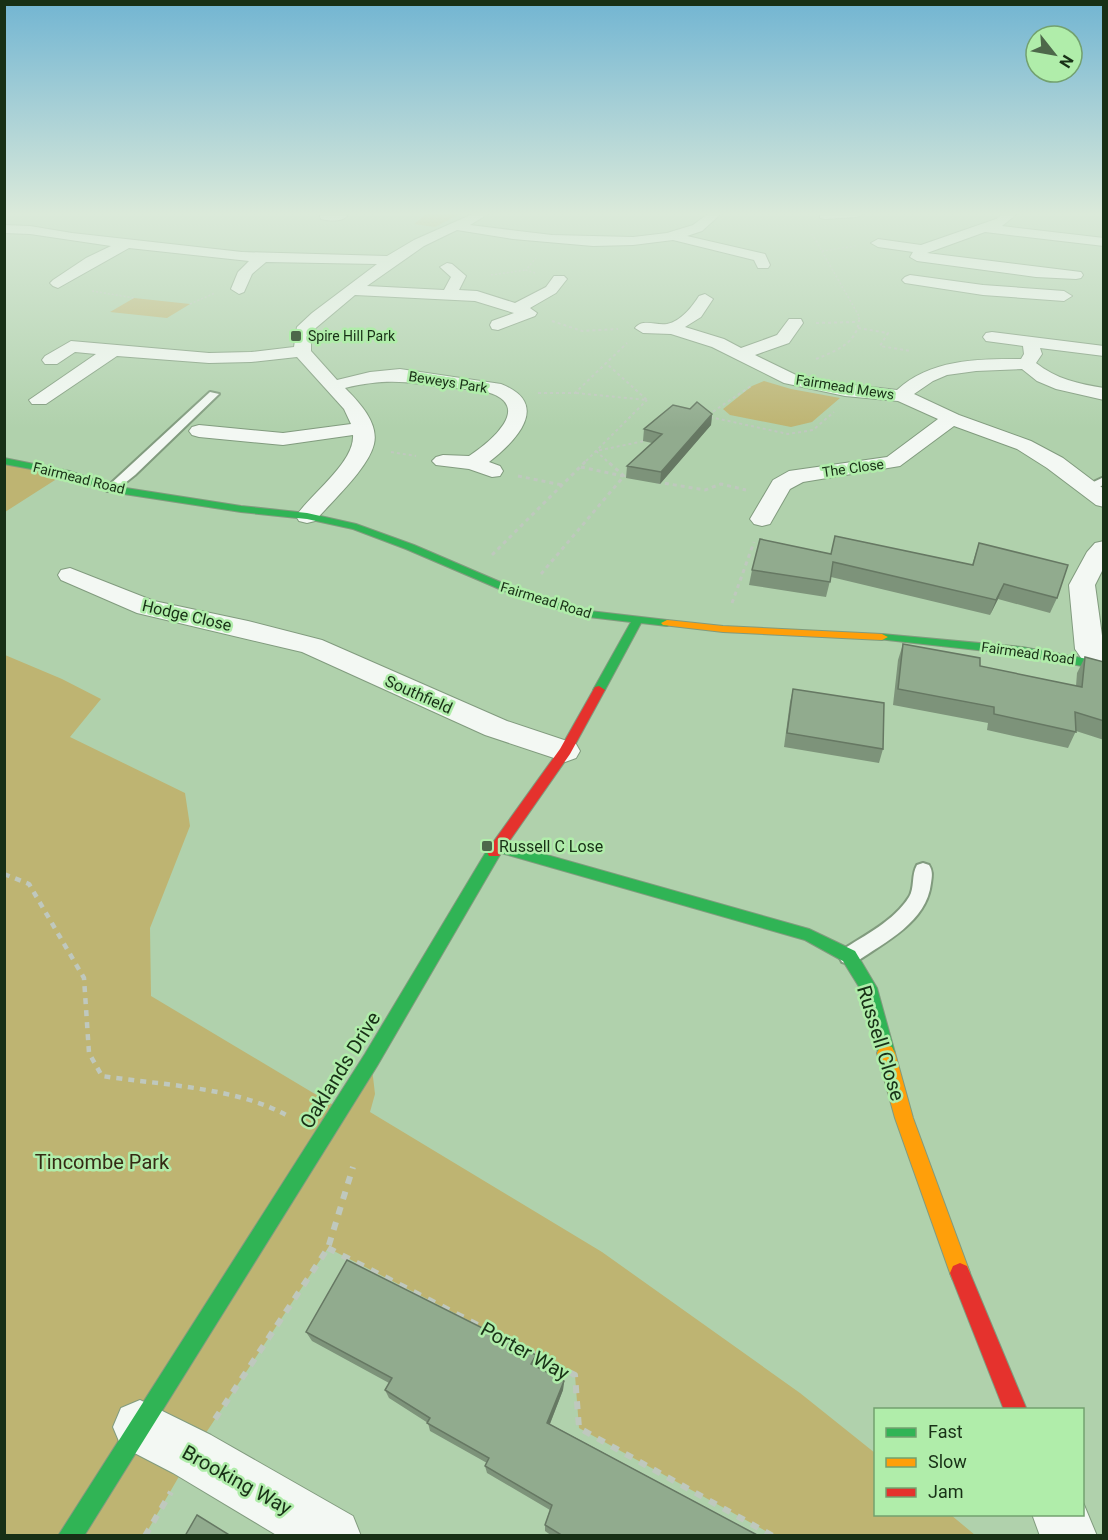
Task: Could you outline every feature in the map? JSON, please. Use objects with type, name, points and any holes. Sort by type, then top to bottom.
[{"type":"street","points":[[219,291],[243,291],[244,285]]},
{"type":"street","points":[[307,516],[356,460],[362,438],[353,407],[311,364],[302,351],[303,331],[318,316],[358,285]]},
{"type":"street","points":[[450,293],[454,285]]},
{"type":"street","points":[[498,326],[530,313],[538,298],[561,285]]},
{"type":"street","points":[[934,285],[983,290],[1062,293],[1080,302]]},
{"type":"street","points":[[351,290],[477,296],[530,313]]},
{"type":"street","points":[[401,308],[411,294]]},
{"type":"street","points":[[671,329],[695,314],[704,301],[680,299]]},
{"type":"street","points":[[740,354],[783,339],[795,323]]},
{"type":"street","name":"Fairmead Mews","points":[[643,328],[671,329],[718,343],[780,374],[814,385],[901,396],[952,419],[1024,446],[1099,489]]},
{"type":"street","points":[[992,336],[1104,351]]},
{"type":"street","points":[[1026,364],[1033,354],[1030,341]]},
{"type":"street","points":[[51,360],[71,346],[209,358],[251,357],[302,351]]},
{"type":"street","points":[[79,396],[45,396],[113,350]]},
{"type":"street","points":[[901,396],[909,387],[942,371],[991,364],[1026,364],[1048,381],[1092,395]]},
{"type":"street","name":"Beweys Park","points":[[333,386],[378,376],[403,375],[477,386],[505,393],[518,412],[514,425],[505,440],[473,464]]},
{"type":"street","name":"The Close","points":[[762,519],[781,485],[797,476],[893,462],[931,432],[952,419]]},
{"type":"street","points":[[199,431],[283,439],[362,438]]},
{"type":"street","name":"Fairmead Road","points":[[4,461],[66,474],[111,489],[241,509],[307,516],[356,527],[410,547],[515,592],[580,613],[637,621],[918,639],[1099,657]]},
{"type":"street","points":[[443,461],[473,464],[493,472]]},
{"type":"street","points":[[1099,657],[1082,585],[1096,557],[1104,548]]},
{"type":"street","name":"Hodge Close","points":[[69,575],[146,607],[273,636]]},
{"type":"street","name":"Oaklands Drive","points":[[70,1536],[371,1060],[497,846],[565,751],[637,621]]},
{"type":"street","name":"Southfield","points":[[273,636],[312,646],[475,719],[565,751]]},
{"type":"street","points":[[497,846],[809,935],[849,956]]},
{"type":"street","name":"Russell Close","points":[[849,956],[869,988],[904,1118],[934,1206],[1015,1408]]},
{"type":"street","name":"Brooking Way","points":[[140,1427],[192,1454],[333,1536]]},
{"type":"street","points":[[1060,1516],[1069,1536]]},
{"type":"lane","points":[[111,489],[214,394]]},
{"type":"lane","points":[[849,956],[898,923],[920,898],[923,870]]},
{"type":"path","points":[[64,285],[134,298]]},
{"type":"path","points":[[841,285],[859,316],[858,328],[845,347],[746,388],[706,416],[788,434],[813,430],[848,401],[875,393]]},
{"type":"path","points":[[190,304],[219,291]]},
{"type":"path","points":[[530,313],[582,331],[643,328]]},
{"type":"path","points":[[795,323],[857,322]]},
{"type":"path","points":[[575,393],[643,328]]},
{"type":"path","points":[[858,328],[888,333],[880,346],[910,351]]},
{"type":"path","points":[[606,363],[647,400]]},
{"type":"path","points":[[505,393],[575,393],[647,400]]},
{"type":"path","points":[[472,574],[647,400]]},
{"type":"path","points":[[362,438],[443,461]]},
{"type":"path","points":[[596,451],[649,440]]},
{"type":"path","points":[[596,451],[624,476]]},
{"type":"path","points":[[580,467],[624,476]]},
{"type":"path","points":[[493,472],[562,485]]},
{"type":"path","points":[[543,572],[624,476]]},
{"type":"path","points":[[647,480],[705,490],[721,484],[775,496]]},
{"type":"path","points":[[723,628],[762,519]]},
{"type":"path","points":[[4,874],[29,884],[84,978],[89,1053],[102,1076],[240,1096],[272,1107],[323,1135]]},
{"type":"path","points":[[192,1454],[328,1248],[356,1158]]},
{"type":"path","name":"Porter Way","points":[[328,1248],[575,1375],[579,1428],[773,1536]]},
{"type":"green space","points":[[134,298],[190,304],[167,318],[110,312]]},
{"type":"green space","points":[[764,381],[791,389],[840,398],[812,422],[791,427],[730,415],[723,409],[752,386]]},
{"type":"green space","points":[[5,461],[66,473],[5,512]]},
{"type":"green space","name":"Tincombe Park","points":[[5,655],[62,679],[101,699],[70,737],[185,793],[190,826],[150,928],[151,996],[340,1109],[371,1060],[375,1094],[370,1112],[602,1252],[800,1393],[874,1452],[874,1516],[952,1516],[975,1535],[773,1535],[579,1428],[575,1375],[328,1248],[192,1454],[145,1535],[5,1535]]},
{"type":"building","points":[[697,402],[712,414],[661,472],[627,466],[662,434],[644,429],[673,405],[690,409]]},
{"type":"building","points":[[835,536],[973,565],[979,543],[1068,565],[1057,598],[1004,584],[996,600],[833,562],[830,582],[752,570],[760,539],[831,554]]},
{"type":"building","points":[[903,644],[980,658],[980,666],[1082,687],[1085,657],[1104,662],[1104,721],[1075,712],[1076,732],[994,714],[994,707],[898,689]]},
{"type":"building","points":[[793,689],[884,703],[883,749],[787,733]]},
{"type":"building","points":[[347,1260],[536,1355],[531,1364],[564,1381],[547,1423],[759,1536],[563,1536],[545,1525],[552,1505],[485,1466],[489,1458],[427,1423],[430,1418],[385,1390],[392,1378],[306,1332]]},
{"type":"building","points":[[197,1515],[231,1536],[185,1536]]},
{"type":"traffic: fast","points":[[4,461],[66,473],[111,489],[241,509],[307,516],[356,527],[410,547],[515,592],[580,613],[667,623]]},
{"type":"traffic: fast","points":[[599,690],[637,621]]},
{"type":"traffic: fast","points":[[882,637],[1022,651],[1104,666]]},
{"type":"traffic: fast","points":[[497,846],[809,935],[849,956],[869,988],[886,1053]]},
{"type":"traffic: fast","points":[[70,1536],[371,1060],[494,852]]},
{"type":"traffic: slow","points":[[667,623],[723,629],[882,637]]},
{"type":"traffic: slow","points":[[886,1053],[904,1118],[960,1273]]},
{"type":"traffic: jam","points":[[494,852],[565,751],[599,690]]},
{"type":"traffic: jam","points":[[960,1273],[1015,1408]]},
{"type":"place","name":"Spire Hill Park","points":[[296,336]]},
{"type":"place","name":"Russell C Lose","points":[[487,846]]}]
